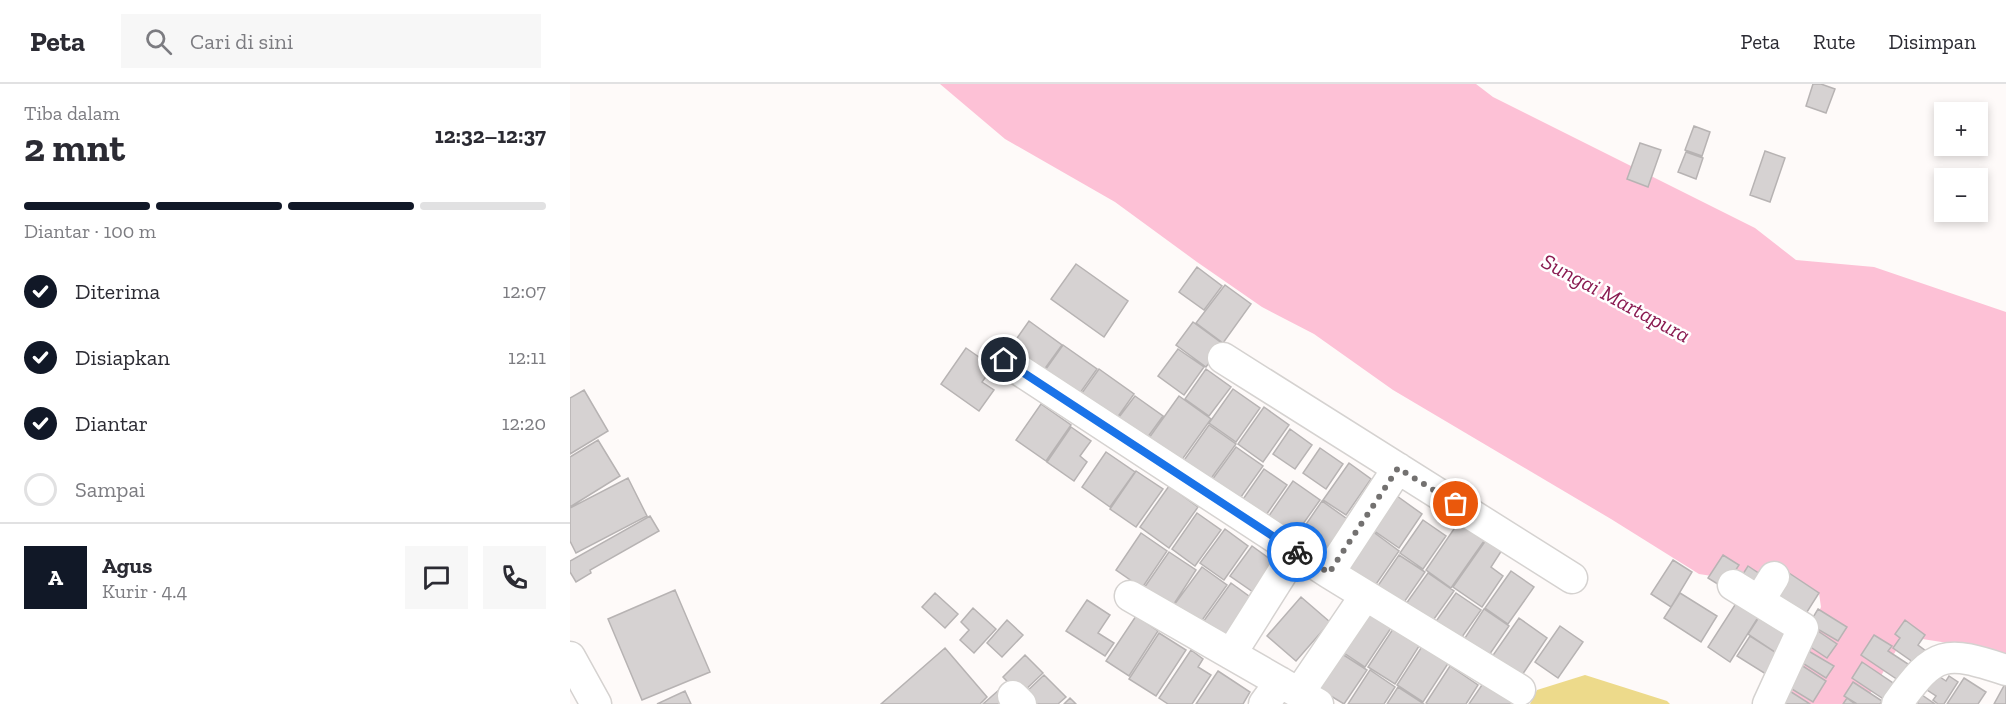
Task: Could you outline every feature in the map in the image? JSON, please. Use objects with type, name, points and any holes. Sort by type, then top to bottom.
[{"type":"street","points":[[1223,358],[1572,578]]},
{"type":"street","points":[[1004,360],[1329,573],[1520,690]]},
{"type":"street","points":[[1329,573],[1398,468]]},
{"type":"street","points":[[1231,654],[1296,551]]},
{"type":"street","points":[[1733,585],[1767,589],[1803,628],[1768,704]]},
{"type":"street","points":[[1130,596],[1231,654],[1290,696],[1365,596]]},
{"type":"street","points":[[570,657],[596,704]]},
{"type":"street","points":[[1897,704],[1915,679],[1934,662],[1952,657],[1974,659],[2006,669]]},
{"type":"shaded area","points":[[1585,675],[1667,701],[1670,704],[1530,704],[1537,690]]},
{"type":"water","name":"Sungai Martapura","points":[[940,84],[1476,84],[1493,97],[1755,228],[1796,260],[1874,267],[2006,312],[2006,660],[1948,643],[1916,638],[1897,649],[1864,704],[1779,704],[1821,607],[1819,593],[1699,574],[1393,390],[1314,334],[1262,307],[1115,202],[1005,139]]},
{"type":"building","points":[[1813,84],[1835,89],[1826,113],[1806,106]]},
{"type":"building","points":[[1694,126],[1710,132],[1702,156],[1685,150]]},
{"type":"building","points":[[1640,143],[1661,150],[1648,187],[1627,179]]},
{"type":"building","points":[[1765,151],[1785,158],[1770,202],[1750,195]]},
{"type":"building","points":[[1686,152],[1703,158],[1696,179],[1678,172]]},
{"type":"building","points":[[1076,264],[1128,301],[1104,337],[1051,299]]},
{"type":"building","points":[[1197,267],[1222,286],[1204,310],[1179,292]]},
{"type":"building","points":[[1225,285],[1251,304],[1223,343],[1196,323]]},
{"type":"building","points":[[1029,321],[1062,345],[1041,374],[1008,351]]},
{"type":"building","points":[[1193,322],[1223,344],[1206,367],[1176,345]]},
{"type":"building","points":[[1063,345],[1097,369],[1075,400],[1041,376]]},
{"type":"building","points":[[966,348],[993,367],[982,382],[994,390],[979,411],[941,384]]},
{"type":"building","points":[[1178,349],[1204,367],[1184,395],[1158,376]]},
{"type":"building","points":[[1099,369],[1134,394],[1112,425],[1077,400]]},
{"type":"building","points":[[1206,369],[1231,387],[1209,416],[1185,399]]},
{"type":"building","points":[[1233,389],[1260,408],[1236,442],[1209,423]]},
{"type":"building","points":[[584,390],[608,431],[570,454],[570,398]]},
{"type":"building","points":[[1135,396],[1163,416],[1142,445],[1113,425]]},
{"type":"building","points":[[1179,396],[1211,419],[1176,468],[1144,445]]},
{"type":"building","points":[[1041,404],[1071,425],[1046,461],[1016,440]]},
{"type":"building","points":[[1264,407],[1289,425],[1263,462],[1238,444]]},
{"type":"building","points":[[1209,425],[1236,444],[1207,484],[1180,466]]},
{"type":"building","points":[[1071,427],[1091,441],[1080,456],[1087,462],[1074,481],[1047,462]]},
{"type":"building","points":[[1290,429],[1312,445],[1295,469],[1273,454]]},
{"type":"building","points":[[598,440],[620,476],[570,507],[570,457]]},
{"type":"building","points":[[1236,447],[1263,466],[1236,504],[1209,484]]},
{"type":"building","points":[[1320,448],[1343,464],[1326,489],[1303,473]]},
{"type":"building","points":[[1106,452],[1135,472],[1110,507],[1082,487]]},
{"type":"building","points":[[1349,463],[1371,479],[1346,515],[1323,500]]},
{"type":"building","points":[[1264,469],[1287,485],[1264,518],[1241,502]]},
{"type":"building","points":[[1136,471],[1163,489],[1136,527],[1110,509]]},
{"type":"building","points":[[628,478],[647,516],[576,553],[570,541],[570,508]]},
{"type":"building","points":[[1293,481],[1320,500],[1293,538],[1266,520]]},
{"type":"building","points":[[1169,486],[1198,507],[1169,548],[1140,527]]},
{"type":"building","points":[[1397,496],[1422,514],[1399,548],[1373,530]]},
{"type":"building","points":[[1322,501],[1350,521],[1325,558],[1296,539]]},
{"type":"building","points":[[1197,513],[1221,530],[1195,566],[1172,549]]},
{"type":"building","points":[[650,516],[659,531],[590,570],[591,573],[576,582],[570,572],[570,561]]},
{"type":"building","points":[[1423,520],[1446,536],[1423,569],[1400,553]]},
{"type":"building","points":[[1458,523],[1484,541],[1451,588],[1426,570]]},
{"type":"building","points":[[1225,529],[1248,546],[1224,580],[1200,563]]},
{"type":"building","points":[[1372,531],[1399,551],[1372,590],[1344,571]]},
{"type":"building","points":[[1141,533],[1167,551],[1142,588],[1116,570]]},
{"type":"building","points":[[1486,540],[1502,550],[1491,567],[1503,576],[1482,607],[1453,587]]},
{"type":"building","points":[[1252,546],[1274,562],[1253,592],[1230,576]]},
{"type":"building","points":[[1169,552],[1196,570],[1172,607],[1144,588]]},
{"type":"building","points":[[1399,555],[1425,572],[1400,608],[1375,590]]},
{"type":"building","points":[[1723,555],[1739,565],[1724,588],[1708,578]]},
{"type":"building","points":[[1673,560],[1692,572],[1671,607],[1651,594]]},
{"type":"building","points":[[1748,566],[1769,580],[1738,582]]},
{"type":"building","points":[[1202,567],[1227,585],[1200,623],[1174,605]]},
{"type":"building","points":[[1783,569],[1819,593],[1800,623],[1764,600]]},
{"type":"building","points":[[1511,571],[1534,587],[1508,624],[1485,608]]},
{"type":"building","points":[[1428,573],[1454,591],[1429,626],[1403,608]]},
{"type":"building","points":[[1231,583],[1257,602],[1229,641],[1203,622]]},
{"type":"building","points":[[675,590],[710,672],[642,700],[608,619]]},
{"type":"building","points":[[935,593],[958,614],[945,628],[922,607]]},
{"type":"building","points":[[1456,593],[1481,610],[1457,644],[1432,627]]},
{"type":"building","points":[[1680,593],[1717,616],[1701,642],[1664,618]]},
{"type":"building","points":[[1742,594],[1764,608],[1730,662],[1708,647]]},
{"type":"building","points":[[1301,597],[1330,622],[1296,661],[1267,636]]},
{"type":"building","points":[[1087,600],[1110,615],[1098,633],[1114,643],[1105,656],[1066,631]]},
{"type":"building","points":[[973,608],[996,629],[974,653],[960,640],[969,630],[961,622]]},
{"type":"building","points":[[1765,608],[1798,628],[1781,656],[1748,634]]},
{"type":"building","points":[[1484,609],[1509,626],[1485,661],[1461,644]]},
{"type":"building","points":[[1818,609],[1847,627],[1838,641],[1809,624]]},
{"type":"building","points":[[1368,610],[1393,625],[1365,667],[1341,651]]},
{"type":"building","points":[[1136,616],[1158,631],[1129,676],[1106,661]]},
{"type":"building","points":[[1519,618],[1547,638],[1518,681],[1489,661]]},
{"type":"building","points":[[1007,620],[1023,635],[1002,657],[987,643]]},
{"type":"building","points":[[1905,620],[1925,635],[1918,645],[1930,654],[1920,667],[1893,648],[1900,638],[1895,634]]},
{"type":"building","points":[[1809,625],[1837,644],[1827,658],[1800,640]]},
{"type":"building","points":[[1395,626],[1421,643],[1395,684],[1368,667]]},
{"type":"building","points":[[1560,626],[1583,642],[1558,678],[1535,662]]},
{"type":"building","points":[[1159,633],[1186,650],[1156,696],[1129,679]]},
{"type":"building","points":[[1874,635],[1892,646],[1888,651],[1908,664],[1898,680],[1861,655]]},
{"type":"building","points":[[1750,636],[1781,656],[1769,676],[1737,656]]},
{"type":"building","points":[[1423,645],[1449,662],[1423,702],[1397,685]]},
{"type":"building","points":[[1800,646],[1834,666],[1826,678],[1793,657]]},
{"type":"building","points":[[945,648],[987,697],[980,704],[881,704]]},
{"type":"building","points":[[1191,650],[1203,659],[1198,667],[1211,675],[1192,704],[1168,704],[1159,698]]},
{"type":"building","points":[[1339,652],[1367,670],[1344,704],[1316,687]]},
{"type":"building","points":[[1025,655],[1043,673],[1020,695],[1003,677]]},
{"type":"building","points":[[1795,661],[1826,681],[1813,702],[1782,683]]},
{"type":"building","points":[[1862,662],[1899,687],[1888,702],[1852,678]]},
{"type":"building","points":[[1450,666],[1478,685],[1466,704],[1426,703]]},
{"type":"building","points":[[1370,670],[1395,687],[1384,704],[1348,704]]},
{"type":"building","points":[[1218,671],[1250,692],[1243,704],[1196,704]]},
{"type":"building","points":[[1934,673],[1946,681],[1949,676],[1958,682],[1944,704],[1938,704],[1933,700],[1936,696],[1924,688]]},
{"type":"building","points":[[1044,675],[1066,697],[1058,704],[1026,704],[1020,698]]},
{"type":"building","points":[[1964,678],[1986,692],[1978,704],[1947,704]]},
{"type":"building","points":[[1484,682],[1518,704],[1469,704]]},
{"type":"building","points":[[1853,682],[1882,701],[1880,704],[1857,704],[1844,696]]},
{"type":"building","points":[[2006,682],[2006,704],[1994,704]]},
{"type":"building","points":[[1398,687],[1424,704],[1387,704]]},
{"type":"building","points":[[1785,688],[1810,704],[1775,704]]},
{"type":"building","points":[[1000,689],[1012,704],[983,704]]},
{"type":"building","points":[[685,691],[691,704],[657,704]]},
{"type":"building","points":[[1922,695],[1935,704],[1917,704]]},
{"type":"building","points":[[1070,698],[1076,704],[1064,704]]},
{"type":"building","points":[[1847,698],[1855,704],[1843,704]]},
{"type":"way so far","points":[[1297,552],[1329,573],[1398,468],[1456,504]]},
{"type":"route","points":[[1004,360],[1297,552]]}]
